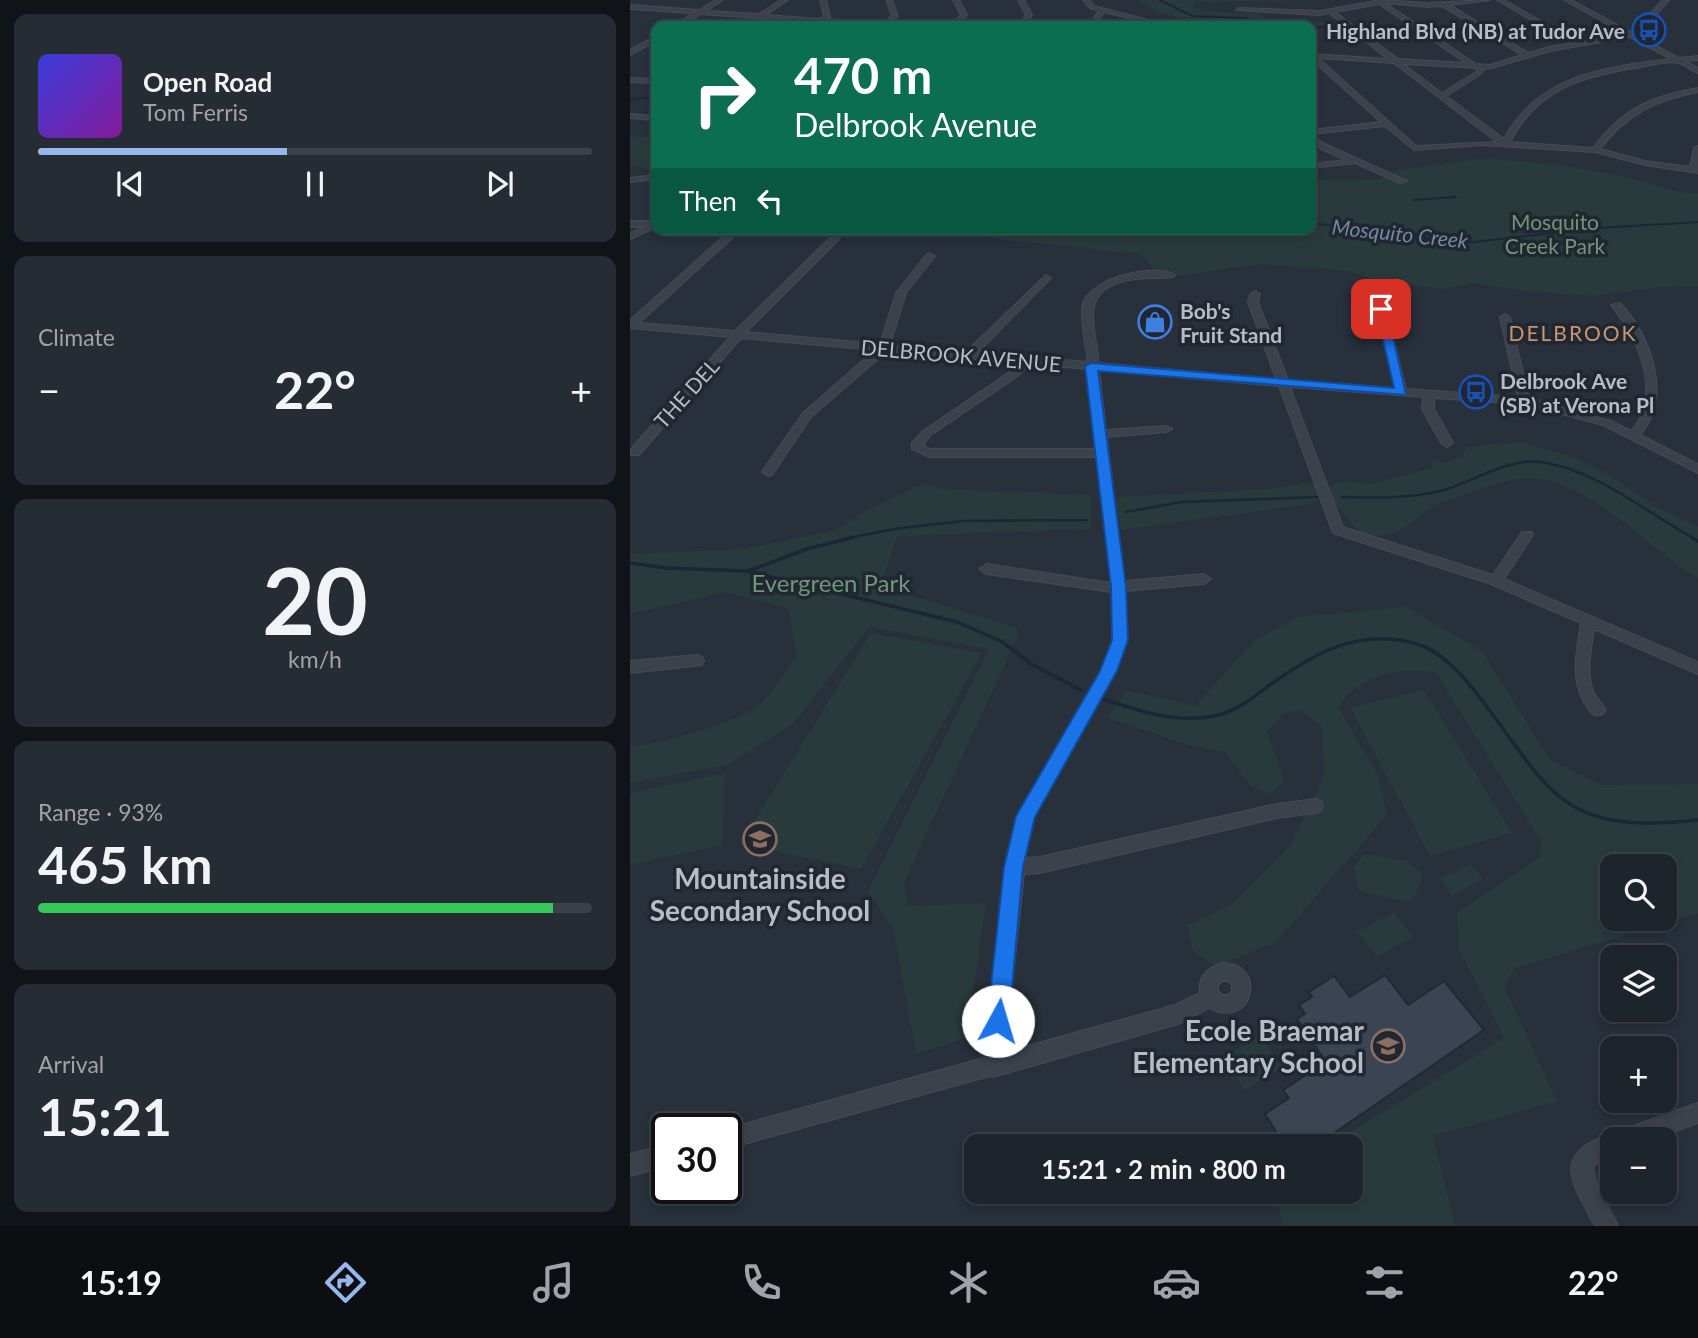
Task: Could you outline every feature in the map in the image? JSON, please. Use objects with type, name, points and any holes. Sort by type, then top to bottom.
[{"type":"street","points":[[684,21],[720,0]]},
{"type":"street","points":[[753,21],[785,0]]},
{"type":"street","points":[[630,7],[822,21],[827,17],[823,0]]},
{"type":"street","points":[[889,0],[895,16],[890,21]]},
{"type":"street","points":[[956,0],[964,15],[959,21]]},
{"type":"street","points":[[1021,0],[1030,16],[1026,21]]},
{"type":"street","points":[[1086,0],[1093,7],[1148,21]]},
{"type":"street","points":[[1239,10],[1331,12],[1380,2],[1444,4],[1487,0]]},
{"type":"street","points":[[1500,0],[1551,29]]},
{"type":"street","points":[[1567,0],[1698,71]]},
{"type":"street","points":[[1316,56],[1479,68],[1526,55],[1632,35],[1642,30],[1666,0]]},
{"type":"street","points":[[1380,2],[1479,68]]},
{"type":"street","points":[[1444,4],[1526,55]]},
{"type":"street","points":[[1095,21],[1103,10]]},
{"type":"street","points":[[1331,12],[1505,144]]},
{"type":"street","points":[[630,53],[651,41]]},
{"type":"street","points":[[1505,144],[1510,128],[1536,99],[1551,91],[1619,68],[1698,58]]},
{"type":"street","points":[[1316,61],[1414,148],[1505,144],[1595,150],[1695,171],[1698,148]]},
{"type":"street","points":[[1441,96],[1479,73],[1479,68]]},
{"type":"street","points":[[630,80],[651,81]]},
{"type":"street","points":[[1595,150],[1611,126],[1637,107],[1698,89]]},
{"type":"street","points":[[630,116],[651,118]]},
{"type":"street","points":[[1316,131],[1385,124]]},
{"type":"street","points":[[1316,141],[1324,147],[1403,181]]},
{"type":"street","points":[[1316,165],[1356,161]]},
{"type":"street","points":[[630,180],[651,178]]},
{"type":"street","points":[[630,224],[648,223],[650,228],[630,236]]},
{"type":"street","points":[[630,325],[731,235]]},
{"type":"street","name":"THE DEL","points":[[635,452],[738,335],[837,235]]},
{"type":"street","points":[[768,472],[807,415],[884,348],[901,293],[930,256]]},
{"type":"street","points":[[993,1067],[1014,867],[1026,816],[1115,656],[1120,640],[1118,587],[1086,314],[1093,292],[1124,278],[1170,275]]},
{"type":"street","points":[[969,355],[1046,278]]},
{"type":"street","points":[[1255,294],[1253,302],[1339,530],[1496,581],[1698,668]]},
{"type":"street","points":[[1616,305],[1625,312],[1642,343],[1649,373],[1650,411],[1634,435]]},
{"type":"street","points":[[1381,309],[1402,393]]},
{"type":"street","points":[[1506,317],[1524,401]]},
{"type":"street","name":"DELBROOK AVENUE","points":[[630,325],[1283,383],[1524,401],[1580,414],[1634,435],[1698,469]]},
{"type":"street","points":[[1026,361],[1015,373],[927,433],[918,443],[918,449],[929,453],[1101,453]]},
{"type":"street","points":[[1429,394],[1428,409],[1447,443]]},
{"type":"street","points":[[1099,434],[1166,429]]},
{"type":"street","points":[[1496,581],[1528,535]]},
{"type":"street","points":[[986,569],[1104,588],[1204,579]]},
{"type":"street","points":[[1588,622],[1581,680],[1588,701],[1598,710]]},
{"type":"street","points":[[630,667],[697,661]]},
{"type":"street","points":[[1014,867],[1040,865],[1277,811],[1315,806]]},
{"type":"street","points":[[742,1135],[1178,1014],[1211,997]]},
{"type":"street","points":[[1659,1127],[1698,1113]]},
{"type":"street","points":[[1600,1148],[1580,1163],[1587,1188],[1607,1226]]},
{"type":"street","points":[[630,1165],[651,1159]]},
{"type":"green space","points":[[1138,0],[1316,0],[1195,2],[1193,7],[1209,12],[1257,13],[1270,21],[1198,21],[1155,10]]},
{"type":"green space","points":[[1316,22],[1336,22],[1340,26],[1316,29]]},
{"type":"green space","points":[[630,136],[651,137],[651,170],[630,165]]},
{"type":"green space","name":"Mosquito Creek Park","points":[[1477,159],[1517,161],[1576,168],[1635,179],[1672,190],[1698,193],[1698,286],[1661,287],[1591,296],[1532,292],[1473,283],[1442,289],[1379,281],[1348,271],[1260,264],[1176,276],[1152,267],[1142,254],[995,239],[980,235],[1316,235],[1316,180],[1379,179],[1399,170]]},
{"type":"green space","points":[[1521,442],[1578,459],[1610,475],[1656,507],[1698,527],[1698,578],[1596,503],[1552,481],[1531,478],[1500,483],[1448,500],[1396,532],[1374,536],[1360,531],[1336,507],[1320,499],[1311,504],[1121,530],[1115,497],[1269,489],[1307,483],[1328,487],[1341,482],[1374,483],[1432,468],[1431,460],[1447,462],[1463,456],[1466,447]]},
{"type":"green space","name":"Evergreen Park","points":[[924,483],[942,489],[1091,495],[1091,529],[897,536],[881,586],[1017,628],[1017,638],[904,882],[908,906],[986,903],[966,1038],[916,1054],[894,931],[868,891],[989,649],[869,627],[793,724],[727,765],[630,783],[630,747],[697,732],[749,712],[769,694],[796,657],[789,609],[727,592],[630,614],[630,554],[744,549],[836,530],[860,514]]},
{"type":"green space","points":[[1406,607],[1482,651],[1550,760],[1601,785],[1698,784],[1698,913],[1677,919],[1677,854],[1600,854],[1600,931],[1638,931],[1515,968],[1504,986],[1557,1101],[1433,1136],[1455,1226],[1283,1226],[1278,1204],[1363,1204],[1363,1134],[1348,1134],[1504,1038],[1459,950],[1457,913],[1540,857],[1541,841],[1436,673],[1408,671],[1381,676],[1357,688],[1338,707],[1378,775],[1387,815],[1276,942],[1215,967],[1193,951],[1188,925],[1233,904],[1290,846],[1324,775],[1322,726],[1299,710],[1284,714],[1267,731],[1285,782],[1270,795],[1250,786],[1225,752],[1188,745],[1108,718],[1126,690],[1195,706],[1255,640],[1298,617]]},
{"type":"green space","points":[[871,633],[982,653],[861,869],[740,844]]},
{"type":"green space","points":[[1424,690],[1512,833],[1430,856],[1350,708]]},
{"type":"green space","points":[[725,773],[722,845],[630,865],[630,793]]},
{"type":"green space","points":[[1365,854],[1407,861],[1423,874],[1415,898],[1408,902],[1359,891],[1353,867]]},
{"type":"green space","points":[[1471,865],[1483,879],[1452,896],[1440,878]]},
{"type":"green space","points":[[1394,912],[1413,937],[1377,957],[1357,932]]},
{"type":"green space","points":[[1261,1035],[1282,1067],[1245,1091],[1225,1056]]},
{"type":"building","name":"Ecole Braemar Elementary School","points":[[1385,975],[1408,1005],[1444,981],[1484,1030],[1332,1134],[1278,1134],[1265,1114],[1289,1098],[1283,1090],[1326,1062],[1297,1019],[1305,1014],[1299,1005],[1312,997],[1309,992],[1334,976],[1350,997]]},
{"type":"waterway","points":[[1160,0],[1192,16],[1246,18],[1253,21]]},
{"type":"waterway","points":[[1316,28],[1333,24]]},
{"type":"waterway","points":[[630,99],[651,97]]},
{"type":"waterway","points":[[1414,200],[1456,197]]},
{"type":"waterway","name":"Mosquito Creek","points":[[1316,224],[1465,243],[1598,228],[1698,222]]},
{"type":"waterway","points":[[1342,497],[1393,497],[1431,493],[1516,463],[1541,462],[1562,467],[1602,483],[1695,539]]},
{"type":"waterway","points":[[1126,512],[1182,502],[1318,497]]},
{"type":"waterway","points":[[843,539],[900,528],[964,521],[1087,520]]},
{"type":"waterway","points":[[748,571],[807,549],[851,538]]},
{"type":"waterway","points":[[1692,538],[1698,541]]},
{"type":"waterway","points":[[630,563],[666,568],[746,571],[957,622],[1001,641],[1033,665],[1081,690]]},
{"type":"waterway","points":[[1100,698],[1171,717],[1214,716],[1244,704],[1287,673],[1339,646],[1376,639],[1417,644],[1456,669],[1521,754],[1561,798],[1584,812],[1613,820],[1650,823],[1698,820]]},
{"type":"place","name":"Highland Blvd (NB) at Tudor Ave","points":[[1649,30]]},
{"type":"place","name":"Bob's Fruit Stand","points":[[1155,322]]},
{"type":"place","name":"Delbrook Ave (SB) at Verona Pl","points":[[1476,392]]},
{"type":"place","name":"Mountainside Secondary School","points":[[760,839]]},
{"type":"place","name":"Ecole Braemar Elementary School","points":[[1388,1046]]},
{"type":"district","name":"DELBROOK","points":[[1573,332]]},
{"type":"route","points":[[998,1021],[1014,867],[1026,816],[1055,760],[1108,671],[1120,640],[1118,587],[1091,366],[1402,393],[1381,309]]}]
